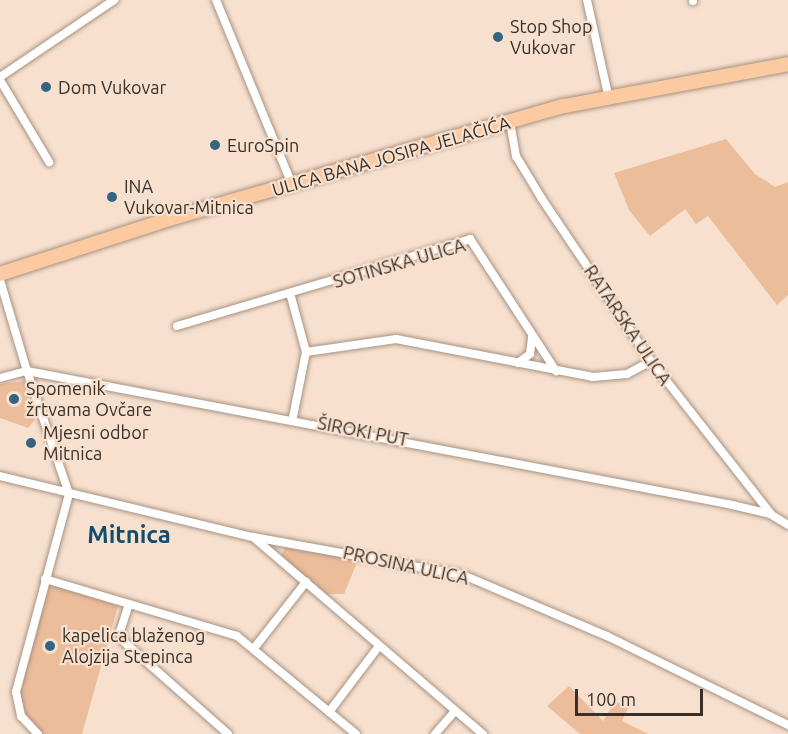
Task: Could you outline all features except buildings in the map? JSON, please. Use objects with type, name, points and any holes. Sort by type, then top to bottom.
[{"type":"main road","name":"ULICA BANA JOSIPA JELAČIĆA","points":[[0,274],[292,184],[608,95],[788,64]]},
{"type":"street","points":[[49,162],[0,79],[114,0]]},
{"type":"street","points":[[216,0],[292,184]]},
{"type":"street","points":[[587,0],[608,95]]},
{"type":"street","name":"RATARSKA ULICA","points":[[510,122],[525,172],[651,361],[770,514]]},
{"type":"street","name":"SOTINSKA ULICA","points":[[177,326],[470,239],[556,371]]},
{"type":"street","points":[[0,280],[27,371],[69,494],[16,692],[18,710],[28,731],[38,734]]},
{"type":"street","points":[[290,293],[306,352],[293,417]]},
{"type":"street","points":[[518,363],[530,354],[531,334]]},
{"type":"street","points":[[306,352],[383,338],[556,371],[612,376],[651,361]]},
{"type":"street","points":[[0,378],[27,371]]},
{"type":"street","name":"ŠIROKI PUT","points":[[27,371],[293,417],[770,514],[788,525]]},
{"type":"street","name":"PROSINA ULICA","points":[[0,476],[253,537],[482,582],[645,653],[788,725]]},
{"type":"street","points":[[253,537],[483,734]]},
{"type":"street","points":[[45,579],[209,626],[255,647],[354,733]]},
{"type":"street","points":[[255,647],[306,582]]},
{"type":"street","points":[[129,604],[120,631],[123,641],[228,734]]},
{"type":"street","points":[[329,712],[380,646]]},
{"type":"street","points":[[435,734],[455,711]]},
{"type":"shaded area","points":[[726,139],[755,174],[775,187],[788,182],[788,295],[777,305],[708,216],[696,224],[685,209],[650,236],[629,210],[614,173]]},
{"type":"shaded area","points":[[24,381],[35,420],[28,428],[0,418],[0,384]]},
{"type":"shaded area","points":[[285,547],[358,560],[344,594],[327,594],[281,556]]},
{"type":"shaded area","points":[[50,584],[118,606],[82,734],[43,734],[26,718],[18,699]]},
{"type":"shaded area","points":[[569,686],[603,721],[615,701],[628,708],[622,721],[648,734],[580,734],[547,706]]},
{"type":"place","name":"Stop Shop Vukovar","points":[[498,37]]},
{"type":"place","name":"Dom Vukovar","points":[[46,87]]},
{"type":"place","name":"EuroSpin","points":[[215,145]]},
{"type":"place","name":"INA Vukovar-Mitnica","points":[[112,197]]},
{"type":"place","name":"Spomenik žrtvama Ovčare","points":[[14,399]]},
{"type":"place","name":"Mjesni odbor Mitnica","points":[[31,443]]},
{"type":"place","name":"kapelica blaženog Alojzija Stepinca","points":[[50,646]]},
{"type":"district","name":"Mitnica","points":[[129,535]]}]
